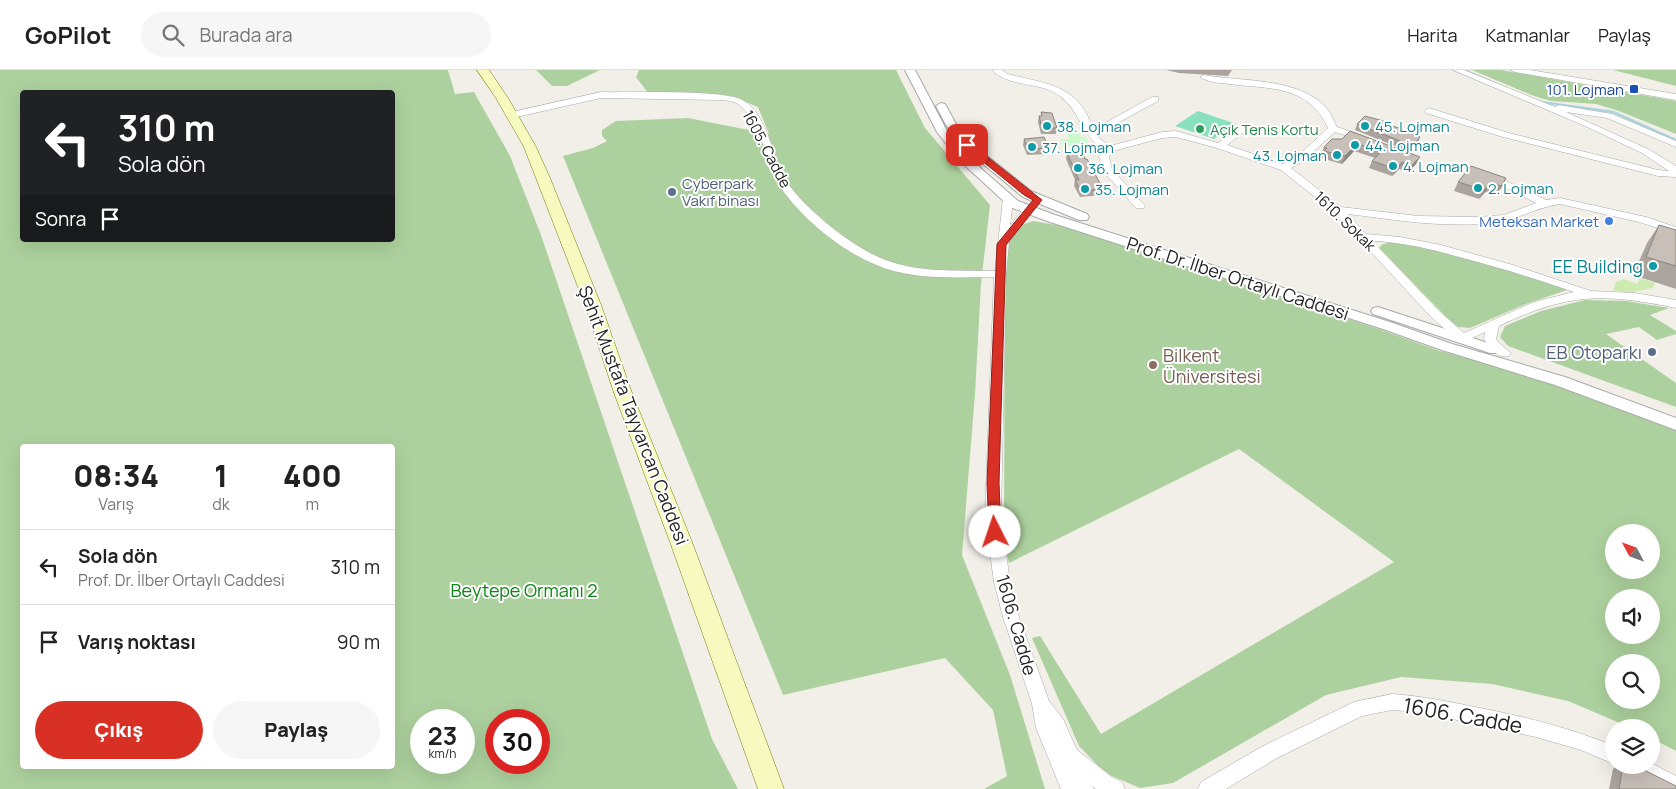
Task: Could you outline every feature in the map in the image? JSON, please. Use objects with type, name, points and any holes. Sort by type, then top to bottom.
[{"type":"main road","name":"Şehit Mustafa Tayyarcan Caddesi","points":[[483,70],[512,115],[537,162],[593,305],[623,393],[772,783]]},
{"type":"street","name":"Prof. Dr. İlber Ortaylı Caddesi","points":[[910,70],[942,132],[963,158],[1008,199],[1028,210],[1388,326],[1453,336],[1560,381],[1676,424]]},
{"type":"street","name":"Prof. Dr. İlber Ortaylı Caddesi","points":[[920,70],[951,125],[967,145],[1033,196],[1068,212],[1505,353],[1676,414]]},
{"type":"street","points":[[996,70],[1005,76],[1052,88],[1062,93],[1077,106],[1096,141],[1109,149],[1104,157],[1107,170],[1140,206]]},
{"type":"street","points":[[1430,111],[1527,141],[1658,173],[1675,174],[1675,170],[1664,161],[1645,151],[1588,124],[1457,70]]},
{"type":"street","points":[[1515,70],[1676,97]]},
{"type":"street","points":[[1204,77],[1227,82],[1264,84],[1302,94],[1310,98],[1330,117],[1333,129]]},
{"type":"street","name":"1605. Cadde","points":[[512,115],[601,95],[714,97],[734,100],[741,103],[756,121],[777,174],[788,192],[826,227],[859,252],[888,266],[914,272],[1000,274]]},
{"type":"street","points":[[1093,133],[1155,99]]},
{"type":"street","points":[[1536,104],[1609,116],[1676,144]]},
{"type":"street","points":[[1220,146],[1246,126]]},
{"type":"street","points":[[1333,129],[1357,135],[1377,144]]},
{"type":"street","points":[[1284,168],[1300,159],[1333,129]]},
{"type":"street","name":"1610. Sokak","points":[[1109,149],[1162,135],[1176,134],[1193,137],[1284,168],[1338,210],[1435,314]]},
{"type":"street","points":[[1477,170],[1543,204]]},
{"type":"street","points":[[1002,244],[1028,210],[1033,196],[1011,196],[1008,199]]},
{"type":"street","name":"1606. Cadde","points":[[1008,199],[1000,274],[993,516],[1002,582],[1011,617],[1041,704],[1045,728],[1071,789]]},
{"type":"street","points":[[1338,210],[1437,220],[1479,221],[1520,214],[1543,204],[1560,200],[1642,219],[1676,231]]},
{"type":"street","points":[[1363,237],[1400,240],[1437,247],[1509,267],[1593,295]]},
{"type":"street","points":[[1435,314],[1453,336],[1493,325],[1549,301],[1567,297],[1593,295],[1630,297],[1676,304]]},
{"type":"street","points":[[1493,325],[1490,339],[1494,346],[1505,353]]},
{"type":"street","name":"1606. Cadde","points":[[1208,789],[1270,752],[1360,708],[1392,702],[1420,704],[1536,728],[1583,742],[1605,751]]},
{"type":"street","name":"1606. Cadde","points":[[1041,704],[1057,725],[1084,789]]},
{"type":"street","points":[[1070,757],[1105,784],[1115,789]]},
{"type":"street","points":[[1653,774],[1676,786]]},
{"type":"green space","name":"Beytepe Ormanı 2","points":[[0,70],[448,70],[455,94],[474,92],[510,156],[541,235],[712,739],[738,789],[0,789]]},
{"type":"green space","points":[[536,70],[600,70],[567,86],[552,86]]},
{"type":"green space","points":[[639,70],[896,70],[925,128],[990,205],[981,284],[975,394],[962,555],[1010,675],[1045,789],[984,789],[1007,776],[993,710],[945,658],[783,695],[563,156],[593,148],[607,141],[602,136],[602,130],[616,121],[688,118],[769,134],[758,107],[731,96],[648,93],[636,77]]},
{"type":"green space","points":[[1472,70],[1501,70],[1676,101],[1676,134],[1619,111],[1596,104],[1551,101],[1534,96]]},
{"type":"green space","points":[[1613,70],[1676,70],[1676,86]]},
{"type":"green space","points":[[1198,111],[1236,124],[1214,139],[1175,126]]},
{"type":"green space","points":[[1067,131],[1078,131],[1080,137],[1086,137],[1089,147],[1062,146],[1060,139],[1069,139]]},
{"type":"green space","points":[[1033,221],[1062,226],[1379,329],[1440,351],[1524,373],[1676,431],[1676,751],[1660,743],[1660,719],[1610,719],[1568,701],[1492,684],[1401,677],[1326,695],[1173,783],[1140,788],[1105,773],[1079,746],[1032,638],[1040,636],[1101,734],[1394,562],[1239,449],[1009,563],[1004,542],[1005,245],[1019,226]]},
{"type":"green space","points":[[1395,242],[1439,251],[1482,263],[1567,290],[1526,304],[1470,328],[1458,327],[1379,248],[1383,244]]},
{"type":"green space","points":[[1640,278],[1655,283],[1653,288],[1628,293],[1613,290],[1616,282],[1624,279],[1637,284]]},
{"type":"green space","points":[[1585,300],[1626,301],[1669,308],[1650,315],[1676,331],[1676,334],[1657,340],[1639,327],[1606,334],[1676,383],[1676,407],[1508,346],[1500,337],[1505,326],[1541,311]]},
{"type":"building","points":[[1041,112],[1052,113],[1057,128],[1042,128],[1039,116],[1042,116]]},
{"type":"building","points":[[1365,116],[1419,134],[1418,136],[1420,137],[1413,146],[1357,124]]},
{"type":"building","points":[[1350,131],[1420,157],[1412,165],[1402,162],[1396,169],[1372,161],[1382,151],[1357,144],[1345,156],[1324,151],[1327,148],[1324,147],[1332,139],[1342,139]]},
{"type":"building","points":[[1044,137],[1049,148],[1028,149],[1024,139]]},
{"type":"building","points":[[1067,153],[1083,153],[1103,189],[1081,191],[1075,180],[1079,180]]},
{"type":"building","points":[[1471,166],[1506,178],[1501,186],[1490,183],[1484,190],[1458,182]]},
{"type":"building","points":[[1659,225],[1676,230],[1676,266],[1646,257]]},
{"type":"building","points":[[1622,774],[1652,774],[1676,786],[1676,789],[1619,789]]},
{"type":"waterway","points":[[1464,70],[1501,86]]},
{"type":"waterway","points":[[1540,102],[1613,112],[1676,140]]},
{"type":"place","name":"101. Lojman","points":[[1634,89]]},
{"type":"place","name":"38. Lojman","points":[[1047,126]]},
{"type":"place","name":"45. Lojman","points":[[1365,126]]},
{"type":"place","name":"Açık Tenis Kortu","points":[[1200,129]]},
{"type":"place","name":"44. Lojman","points":[[1355,145]]},
{"type":"place","name":"37. Lojman","points":[[1032,147]]},
{"type":"place","name":"43. Lojman","points":[[1337,155]]},
{"type":"place","name":"4. Lojman","points":[[1393,166]]},
{"type":"place","name":"36. Lojman","points":[[1078,168]]},
{"type":"place","name":"2. Lojman","points":[[1478,188]]},
{"type":"place","name":"35. Lojman","points":[[1085,189]]},
{"type":"place","name":"Cyberpark Vakıf binası","points":[[672,192]]},
{"type":"place","name":"Meteksan Market","points":[[1609,221]]},
{"type":"place","name":"EE Building","points":[[1653,266]]},
{"type":"place","name":"EB Otoparkı","points":[[1652,352]]},
{"type":"place","name":"Bilkent Üniversitesi","points":[[1153,365]]},
{"type":"route","points":[[967,145],[1027,194],[1038,200],[1002,244],[993,483],[995,532]]}]
